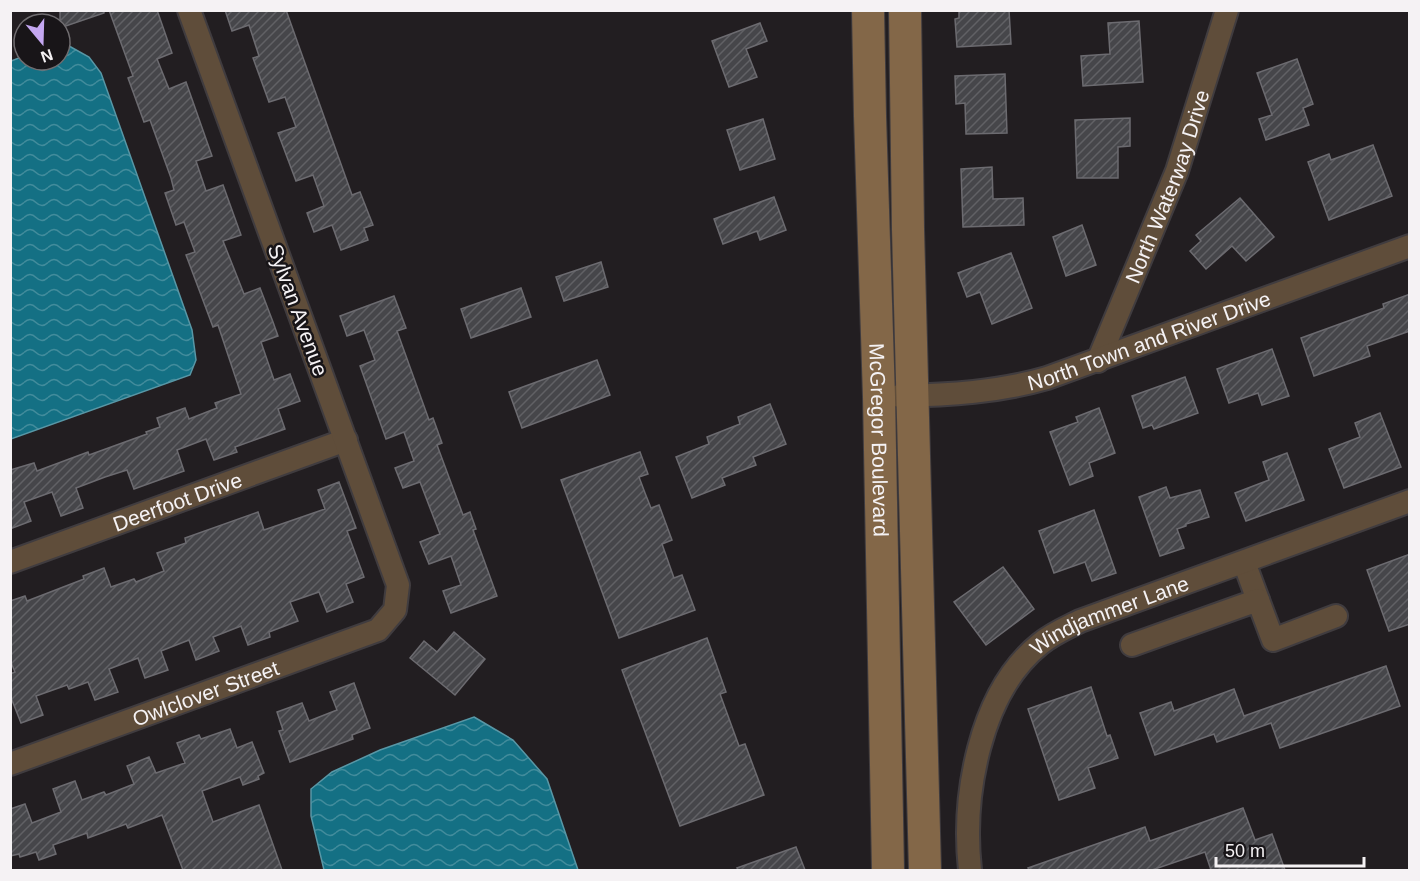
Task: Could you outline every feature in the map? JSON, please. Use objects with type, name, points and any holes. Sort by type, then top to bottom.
[{"type":"main road","name":"McGregor Boulevard","points":[[868,10],[879,396],[888,870]]},
{"type":"main road","name":"McGregor Boulevard","points":[[905,10],[908,229],[925,870]]},
{"type":"street","name":"Sylvan Avenue","points":[[189,10],[398,585],[395,610]]},
{"type":"street","name":"North Waterway Drive","points":[[1098,360],[1177,171],[1227,10]]},
{"type":"street","name":"North Town and River Drive","points":[[879,396],[978,392],[1022,385],[1098,360],[1410,246]]},
{"type":"street","name":"Deerfoot Drive","points":[[10,562],[346,440]]},
{"type":"street","name":"Windjammer Lane","points":[[970,870],[970,791],[981,743],[1007,682],[1021,662],[1040,644],[1059,630],[1410,501]]},
{"type":"street","points":[[1244,562],[1273,640],[1336,616]]},
{"type":"street","points":[[1132,645],[1258,600]]},
{"type":"street","name":"Owlclover Street","points":[[10,764],[378,630],[395,610]]},
{"type":"water","points":[[72,48],[89,57],[101,73],[192,330],[196,360],[190,375],[11,439],[11,61],[12,72],[72,72]]},
{"type":"water","points":[[474,717],[513,740],[547,779],[578,870],[324,870],[311,816],[311,789],[332,772],[380,750]]},
{"type":"building","points":[[60,10],[104,10],[104,13],[72,24],[72,12],[60,12]]},
{"type":"building","points":[[109,10],[157,10],[172,53],[157,59],[169,89],[186,82],[212,156],[196,161],[206,191],[223,185],[241,235],[223,241],[244,294],[260,288],[273,322],[278,336],[261,342],[274,380],[290,374],[300,401],[278,409],[285,429],[235,447],[237,452],[214,460],[206,439],[177,450],[184,471],[134,489],[127,470],[105,477],[76,488],[83,508],[61,516],[52,492],[24,502],[31,521],[10,529],[10,470],[34,463],[37,471],[88,452],[89,455],[160,427],[157,418],[185,408],[189,419],[217,408],[215,403],[241,394],[218,325],[213,327],[186,255],[195,252],[184,222],[176,225],[165,193],[174,190],[171,178],[150,120],[144,122],[128,78],[133,76]]},
{"type":"building","points":[[225,10],[286,10],[352,195],[360,192],[373,225],[364,228],[368,240],[341,250],[332,225],[314,232],[307,213],[324,206],[313,175],[296,181],[278,133],[296,127],[285,97],[269,102],[253,58],[259,56],[249,25],[232,31]]},
{"type":"building","points":[[959,10],[1009,10],[1011,44],[957,47],[955,19],[959,18]]},
{"type":"building","points":[[1139,21],[1143,82],[1083,86],[1081,56],[1110,54],[1108,23]]},
{"type":"building","points":[[760,23],[767,41],[746,49],[757,77],[729,87],[712,41]]},
{"type":"building","points":[[1297,59],[1313,104],[1303,108],[1309,125],[1266,140],[1259,119],[1272,115],[1257,73]]},
{"type":"building","points":[[1005,74],[1007,133],[966,134],[965,103],[956,104],[955,76]]},
{"type":"building","points":[[1130,118],[1130,146],[1118,147],[1118,178],[1077,178],[1075,120]]},
{"type":"building","points":[[763,119],[775,159],[740,170],[727,130]]},
{"type":"building","points":[[1373,145],[1392,196],[1329,220],[1308,162],[1329,154],[1331,160]]},
{"type":"building","points":[[992,167],[993,199],[1023,198],[1024,225],[963,227],[961,169]]},
{"type":"building","points":[[774,197],[786,230],[760,240],[757,231],[723,244],[714,219]]},
{"type":"building","points":[[1240,198],[1274,237],[1246,261],[1232,246],[1206,269],[1190,251],[1201,241],[1196,235]]},
{"type":"building","points":[[1082,225],[1096,265],[1066,276],[1053,237]]},
{"type":"building","points":[[1011,253],[1032,308],[992,324],[980,292],[967,297],[958,273]]},
{"type":"building","points":[[601,262],[608,287],[564,301],[556,277]]},
{"type":"building","points":[[521,288],[531,317],[471,338],[461,309]]},
{"type":"building","points":[[1410,294],[1410,331],[1367,346],[1370,356],[1314,376],[1301,338],[1384,308],[1383,304]]},
{"type":"building","points":[[394,296],[406,328],[397,331],[429,420],[433,418],[442,443],[437,445],[463,515],[470,512],[476,529],[473,530],[497,596],[451,613],[443,591],[461,585],[451,556],[429,564],[420,542],[440,534],[420,482],[403,488],[395,468],[414,461],[404,432],[386,439],[360,366],[375,360],[364,330],[347,336],[340,316]]},
{"type":"building","points":[[1272,349],[1289,396],[1262,405],[1258,393],[1229,403],[1217,369]]},
{"type":"building","points":[[597,360],[610,395],[522,428],[509,392]]},
{"type":"building","points":[[1185,377],[1198,413],[1154,429],[1152,425],[1143,428],[1132,396]]},
{"type":"building","points":[[770,404],[786,444],[753,457],[756,465],[722,478],[725,485],[692,498],[676,457],[709,444],[707,437],[740,424],[738,417]]},
{"type":"building","points":[[1099,408],[1115,453],[1089,463],[1093,476],[1070,485],[1050,432],[1078,422],[1076,417]]},
{"type":"building","points":[[1380,413],[1401,467],[1344,488],[1329,449],[1360,437],[1355,423]]},
{"type":"building","points":[[640,452],[648,474],[639,477],[651,508],[659,505],[672,540],[662,544],[674,578],[682,575],[695,610],[619,638],[561,480]]},
{"type":"building","points":[[1287,453],[1304,500],[1246,521],[1235,493],[1269,480],[1263,462]]},
{"type":"building","points":[[339,482],[356,528],[347,531],[364,577],[346,584],[353,602],[327,612],[319,592],[290,602],[298,621],[269,632],[270,637],[248,645],[241,626],[213,637],[219,651],[196,660],[189,640],[161,651],[168,670],[145,678],[138,658],[109,669],[118,692],[95,700],[88,682],[69,689],[67,685],[36,696],[43,715],[21,723],[10,695],[10,674],[15,672],[10,660],[10,601],[25,596],[27,601],[84,579],[83,576],[104,568],[111,587],[134,579],[136,582],[164,571],[157,553],[186,543],[185,538],[258,512],[264,530],[325,509],[318,490]]},
{"type":"building","points":[[1166,487],[1170,498],[1200,490],[1209,517],[1177,529],[1184,548],[1160,556],[1139,497]]},
{"type":"building","points":[[1094,510],[1116,573],[1092,581],[1085,562],[1054,573],[1039,531]]},
{"type":"building","points":[[1410,554],[1410,624],[1389,631],[1367,570]]},
{"type":"building","points":[[1003,567],[1034,609],[986,645],[954,602]]},
{"type":"building","points":[[454,632],[485,659],[455,695],[410,658],[424,641],[437,652]]},
{"type":"building","points":[[707,638],[726,692],[720,694],[739,746],[745,744],[764,795],[680,826],[622,670]]},
{"type":"building","points":[[1386,666],[1400,706],[1280,748],[1271,723],[1217,742],[1214,734],[1155,755],[1140,713],[1171,702],[1174,711],[1234,689],[1244,716]]},
{"type":"building","points":[[354,683],[370,728],[352,735],[353,739],[290,762],[279,731],[283,730],[277,712],[302,703],[309,721],[337,710],[330,692]]},
{"type":"building","points":[[1091,687],[1107,736],[1110,735],[1118,758],[1088,768],[1095,788],[1059,800],[1028,709]]},
{"type":"building","points":[[230,729],[237,748],[252,742],[264,773],[258,776],[259,779],[243,785],[240,777],[202,791],[213,822],[259,805],[282,870],[183,870],[162,815],[128,828],[126,824],[88,838],[87,833],[53,845],[56,854],[39,860],[36,852],[20,857],[19,854],[10,856],[10,809],[25,804],[32,823],[61,812],[53,789],[75,781],[82,800],[104,792],[106,795],[134,784],[127,766],[149,757],[156,773],[185,763],[177,743],[199,735],[201,739]]},
{"type":"building","points":[[1243,808],[1255,840],[1272,834],[1285,870],[1211,870],[1205,852],[1152,870],[1029,870],[1028,868],[1145,827],[1150,841]]},
{"type":"building","points":[[796,847],[805,870],[738,870],[737,868]]}]
